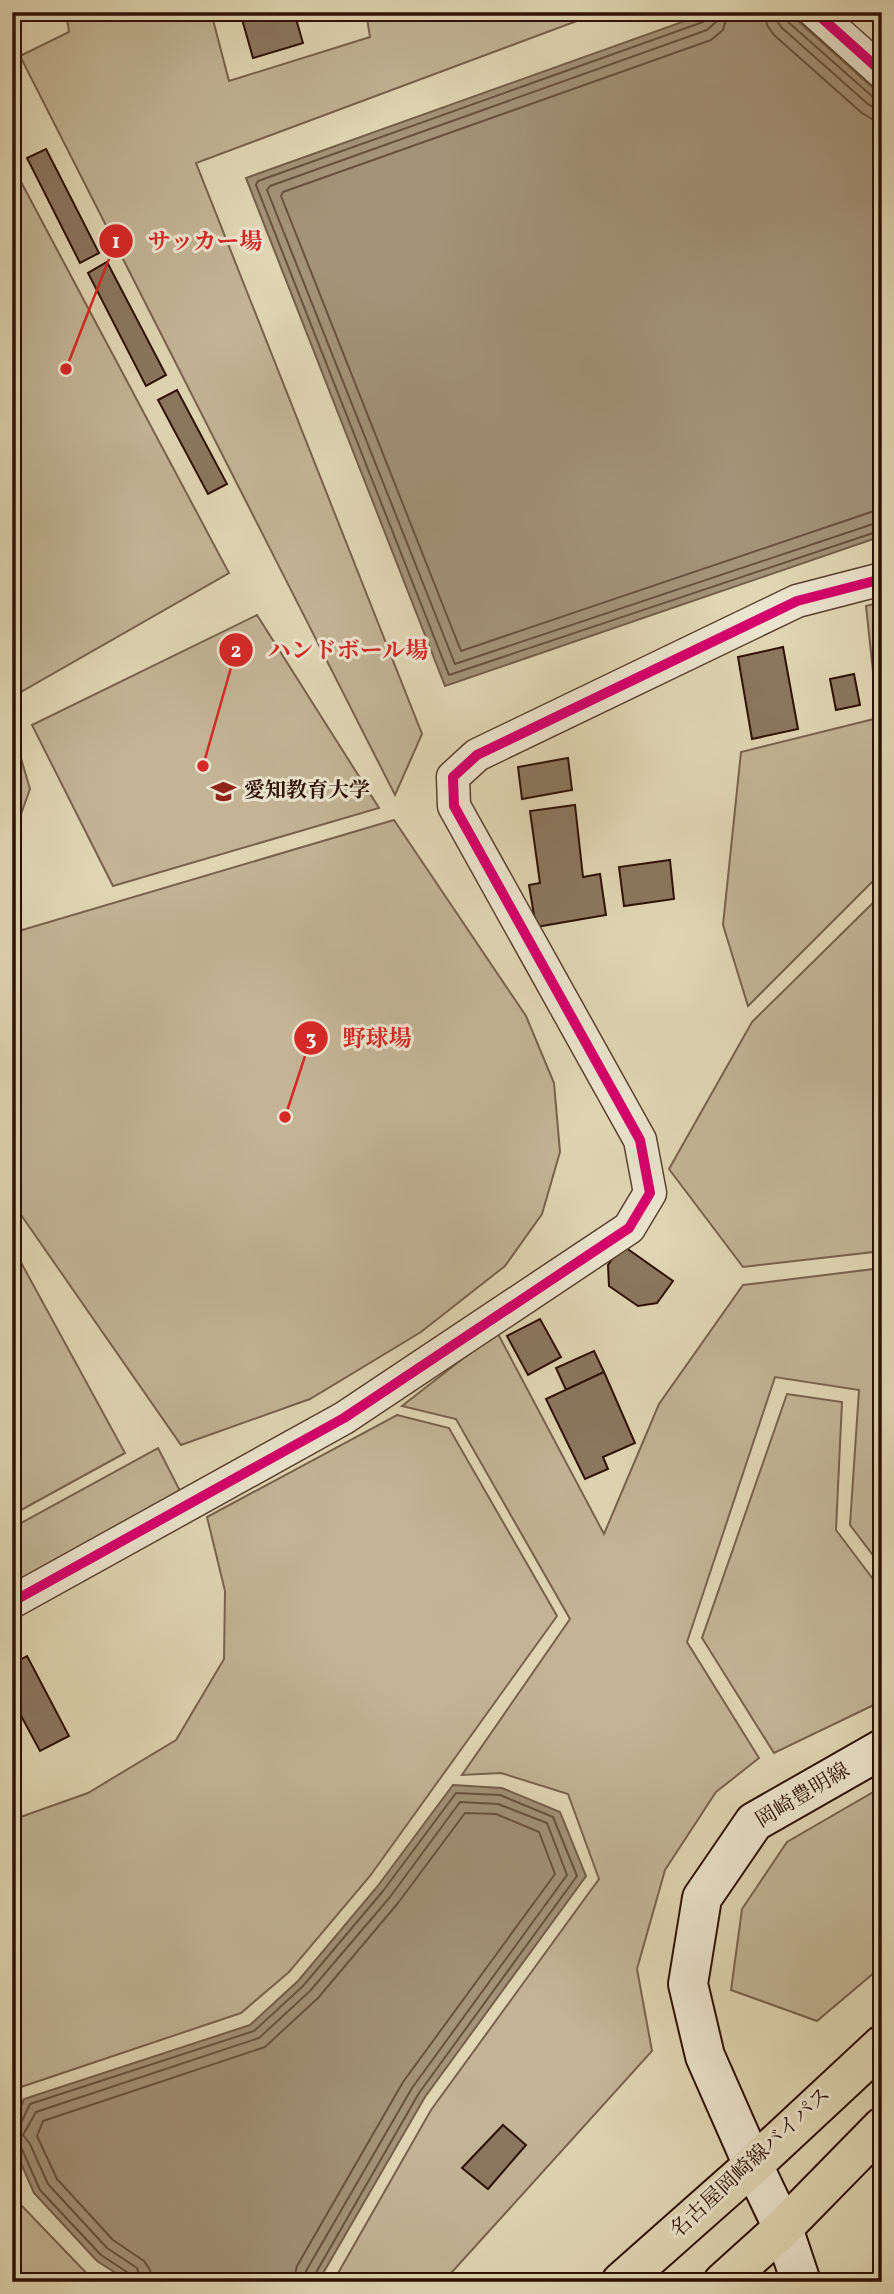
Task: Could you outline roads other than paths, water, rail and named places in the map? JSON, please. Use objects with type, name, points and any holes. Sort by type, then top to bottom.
[{"type":"main road","name":"岡崎豊明線","points":[[801,2282],[783,2228],[705,2056],[688,1984],[702,1898],[754,1822],[882,1749]]},
{"type":"main road","name":"名古屋岡崎線バイパス","points":[[621,2282],[753,2165],[882,2045]]},
{"type":"main road","points":[[723,2282],[783,2228],[882,2127]]},
{"type":"street","points":[[815,12],[882,72]]},
{"type":"street","points":[[12,1602],[344,1418],[629,1228],[650,1193],[640,1140],[454,806],[453,777],[477,755],[797,601],[882,579]]},
{"type":"water","points":[[710,12],[788,12],[882,96],[882,536],[445,686],[246,178]]},
{"type":"water","points":[[453,1785],[502,1788],[560,1812],[586,1876],[425,2097],[318,2282],[130,2282],[97,2261],[34,2193],[12,2143],[12,2128],[24,2099],[250,2025],[298,1981],[377,1887]]},
{"type":"place","name":"サッカー場","points":[[66,369]]},
{"type":"place","name":"ハンドボール場","points":[[203,766]]},
{"type":"place","name":"愛知教育大学","points":[[224,791]]},
{"type":"place","name":"野球場","points":[[285,1117]]}]
